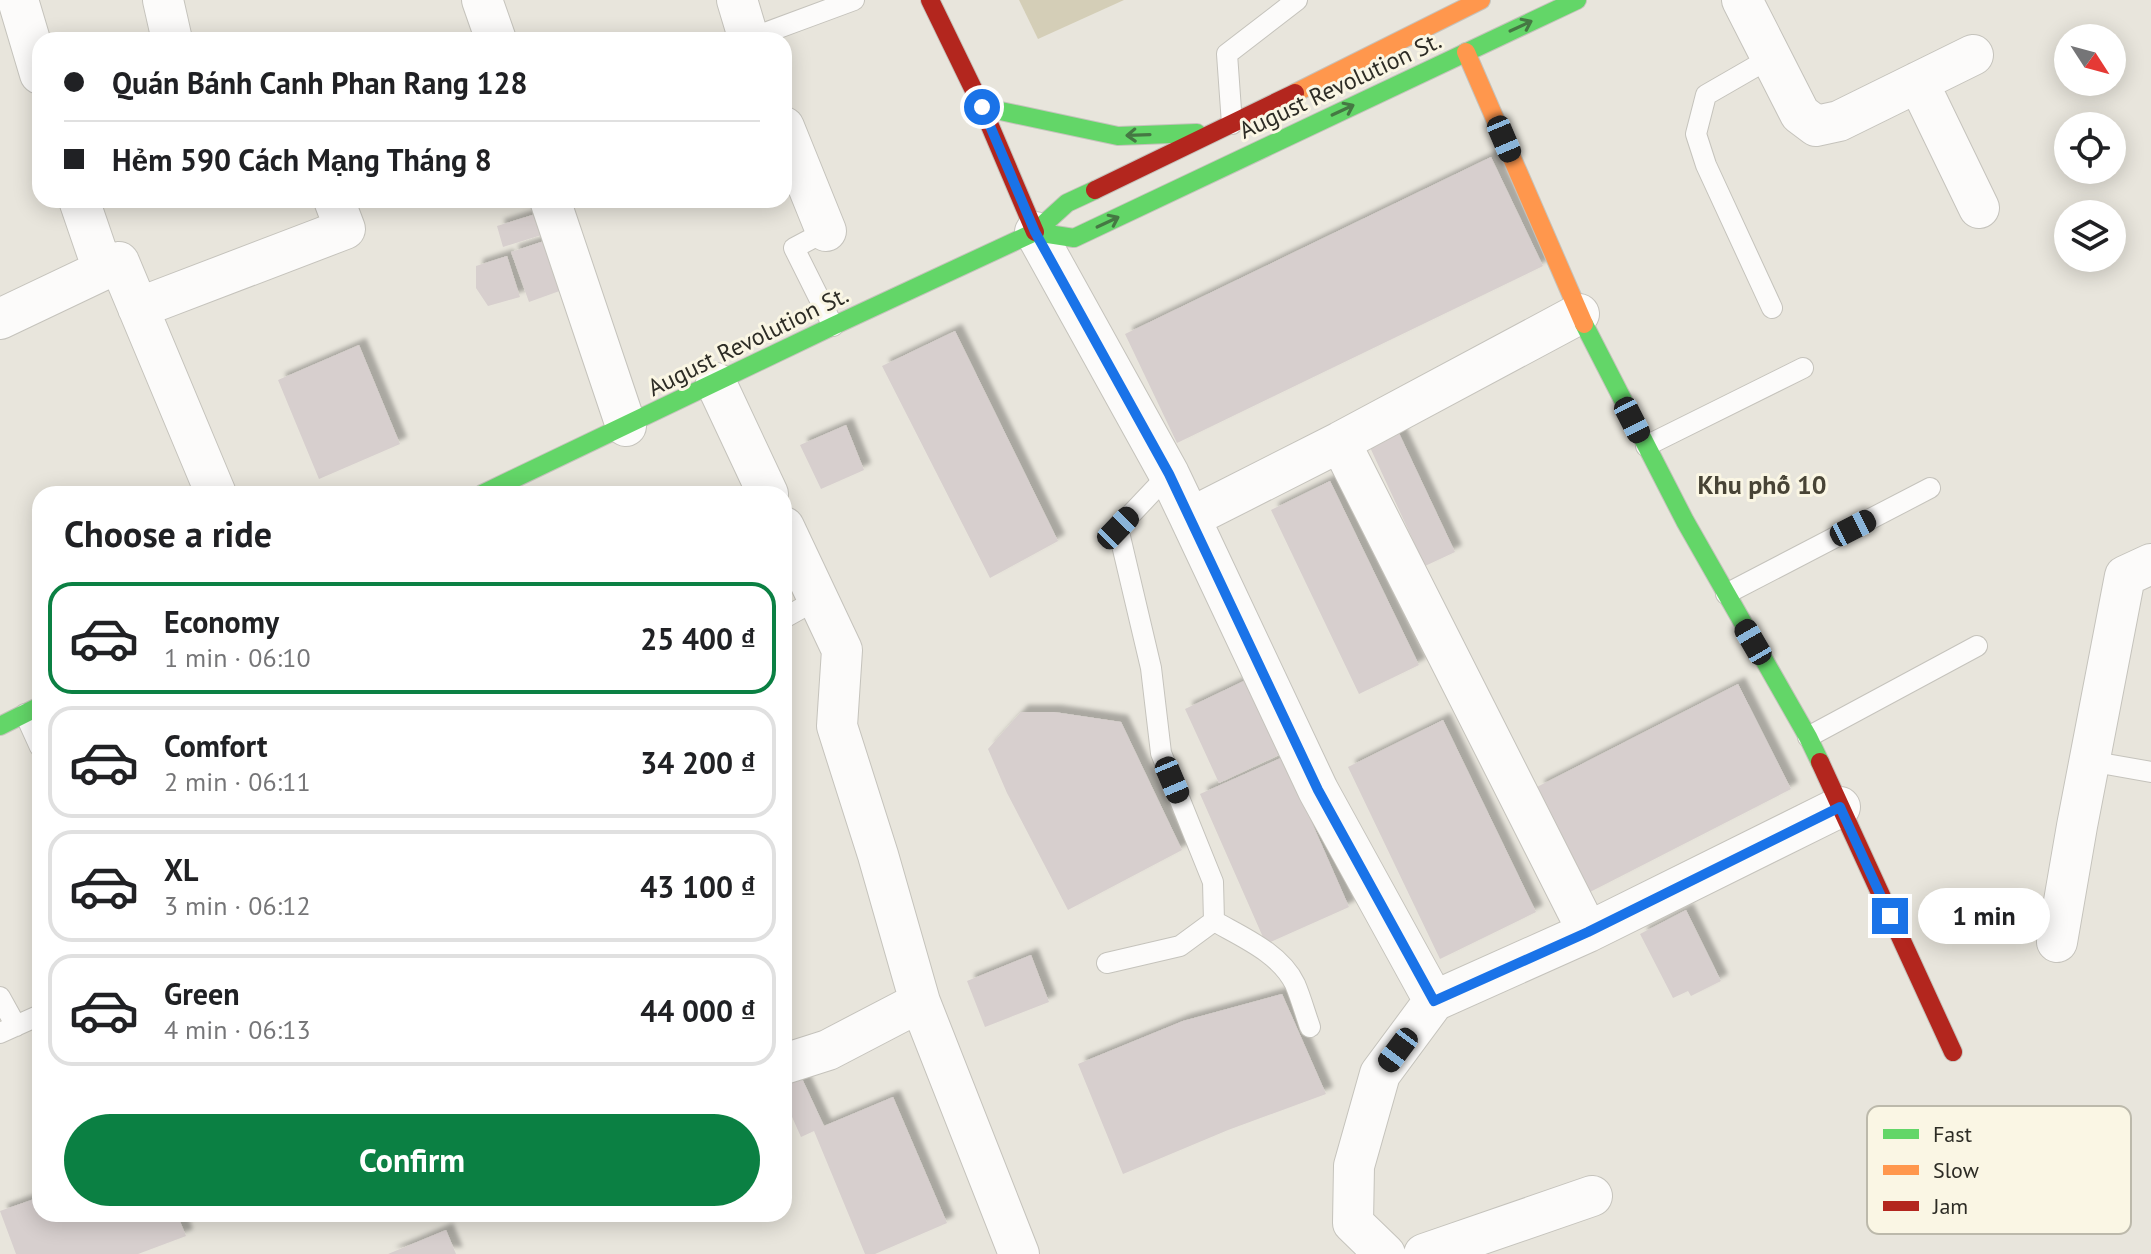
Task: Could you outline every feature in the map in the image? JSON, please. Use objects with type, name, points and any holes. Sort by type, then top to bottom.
[{"type":"main road","points":[[930,0],[982,107],[1035,232]]},
{"type":"main road","name":"August Revolution St.","points":[[499,486],[1035,232],[1067,203],[1481,0]]},
{"type":"main road","name":"August Revolution St.","points":[[1035,232],[1074,238],[1577,0]]},
{"type":"main road","points":[[1466,52],[1579,314],[1726,594],[1808,737],[1953,1052]]},
{"type":"main road","points":[[982,107],[1118,136],[1224,128]]},
{"type":"main road","points":[[0,726],[32,710]]},
{"type":"street","points":[[163,0],[170,32]]},
{"type":"street","points":[[482,0],[493,32]]},
{"type":"street","points":[[737,0],[746,32]]},
{"type":"street","points":[[1742,0],[1800,114],[1816,126],[1839,121],[1973,55]]},
{"type":"street","points":[[17,2],[32,49]]},
{"type":"street","points":[[1918,82],[1979,208]]},
{"type":"street","points":[[792,147],[826,231]]},
{"type":"street","points":[[82,208],[103,270]]},
{"type":"street","points":[[138,308],[345,229],[337,208]]},
{"type":"street","points":[[553,208],[626,426]]},
{"type":"street","points":[[1035,232],[1169,474],[1318,790],[1434,1001]]},
{"type":"street","points":[[0,319],[119,262],[213,486]]},
{"type":"street","points":[[1190,518],[1579,314]]},
{"type":"street","points":[[716,383],[764,486]]},
{"type":"street","points":[[1340,442],[1588,932]]},
{"type":"street","points":[[2057,942],[2125,576],[2151,564]]},
{"type":"street","points":[[792,566],[801,609],[842,650],[837,726],[920,1002],[1019,1254]]},
{"type":"street","points":[[1385,1254],[1353,1223],[1354,1166],[1380,1074],[1434,1001],[1588,932],[1840,807]]},
{"type":"street","points":[[792,1061],[828,1050],[920,1002]]},
{"type":"street","points":[[1424,1254],[1592,1196]]},
{"type":"lane","points":[[769,32],[854,0]]},
{"type":"lane","points":[[1224,128],[1227,54],[1297,0]]},
{"type":"lane","points":[[1772,57],[1706,95],[1696,134],[1706,165],[1772,308]]},
{"type":"lane","points":[[826,231],[794,248],[833,326]]},
{"type":"lane","points":[[1646,446],[1803,368]]},
{"type":"lane","points":[[1169,474],[1118,528],[1151,668],[1161,753],[1213,882],[1214,921]]},
{"type":"lane","points":[[1726,594],[1930,488]]},
{"type":"lane","points":[[1808,737],[1977,646]]},
{"type":"lane","points":[[2089,761],[2151,772]]},
{"type":"lane","points":[[1107,963],[1180,946],[1214,921]]},
{"type":"lane","points":[[1214,921],[1259,947],[1283,967],[1295,984],[1310,1027]]},
{"type":"lane","points":[[0,997],[8,1029],[32,1018]]},
{"type":"shaded area","points":[[1019,0],[1124,0],[1038,39]]},
{"type":"building","points":[[1491,157],[1543,266],[1177,443],[1125,334]]},
{"type":"building","points":[[542,212],[548,233],[503,247],[497,226]]},
{"type":"building","points":[[547,240],[565,289],[529,302],[511,252]]},
{"type":"building","points":[[507,256],[520,297],[488,306],[476,288],[476,266]]},
{"type":"building","points":[[955,331],[1058,541],[990,578],[882,366]]},
{"type":"building","points":[[359,345],[400,444],[319,479],[278,380]]},
{"type":"building","points":[[846,425],[864,470],[821,489],[800,445]]},
{"type":"building","points":[[1397,429],[1455,552],[1425,566],[1368,443]]},
{"type":"building","points":[[1330,481],[1419,665],[1359,694],[1271,510]]},
{"type":"building","points":[[1248,679],[1283,753],[1219,783],[1185,709]]},
{"type":"building","points":[[1738,684],[1791,789],[1590,892],[1537,787]]},
{"type":"building","points":[[1021,712],[1054,712],[1121,722],[1182,850],[1068,910],[1007,793],[988,749]]},
{"type":"building","points":[[1443,720],[1536,912],[1440,959],[1348,767]]},
{"type":"building","points":[[1283,757],[1349,907],[1266,944],[1200,794]]},
{"type":"building","points":[[1686,910],[1721,981],[1691,996],[1688,991],[1673,998],[1640,934]]},
{"type":"building","points":[[1031,955],[1049,1002],[985,1027],[967,981]]},
{"type":"building","points":[[1282,994],[1326,1094],[1228,1130],[1123,1174],[1078,1064],[1183,1021]]},
{"type":"building","points":[[798,1070],[824,1126],[893,1097],[947,1223],[875,1254],[865,1254],[814,1131],[801,1137],[792,1117],[792,1073]]},
{"type":"building","points":[[32,1200],[32,1222],[180,1222],[186,1236],[138,1254],[16,1254],[0,1211]]},
{"type":"building","points":[[446,1230],[456,1254],[388,1254]]},
{"type":"traffic: fast","points":[[1035,232],[1074,238],[1577,0]]},
{"type":"traffic: fast","points":[[982,107],[1118,136],[1197,133]]},
{"type":"traffic: fast","points":[[499,486],[1035,232],[1067,203],[1095,190]]},
{"type":"traffic: fast","points":[[1584,324],[1685,521],[1820,762]]},
{"type":"traffic: fast","points":[[0,726],[32,710]]},
{"type":"traffic: slow","points":[[1295,93],[1481,0]]},
{"type":"traffic: slow","points":[[1466,52],[1584,324]]},
{"type":"traffic: jam","points":[[930,0],[982,107],[1035,232]]},
{"type":"traffic: jam","points":[[1095,190],[1295,93]]},
{"type":"traffic: jam","points":[[1820,762],[1953,1052]]},
{"type":"district","name":"Khu phố 10","points":[[1762,484]]},
{"type":"route","points":[[982,107],[1035,232],[1169,474],[1318,790],[1434,1001],[1588,932],[1840,807],[1890,916]]}]
